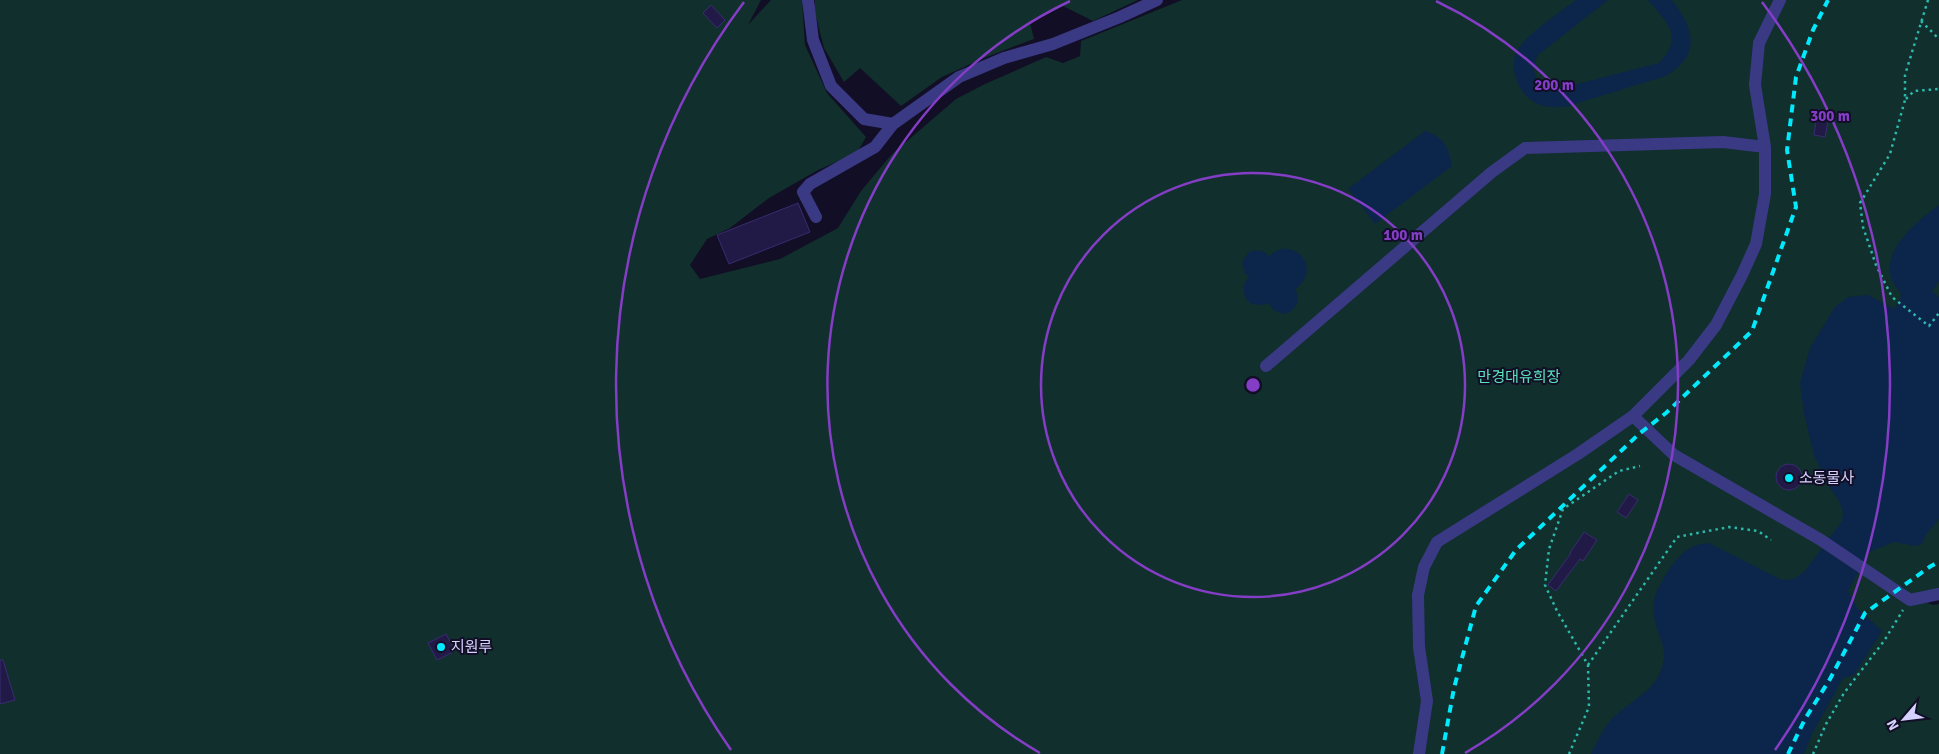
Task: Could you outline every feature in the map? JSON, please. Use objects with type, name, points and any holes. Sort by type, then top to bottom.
[{"type":"street","points":[[808,0],[813,40],[831,86],[864,119],[893,124]]},
{"type":"street","points":[[816,216],[803,192],[810,184],[874,147],[893,124],[959,78],[1004,58],[1053,44],[1157,0]]},
{"type":"street","points":[[1419,754],[1427,701],[1419,647],[1418,595],[1424,567],[1437,542],[1578,454],[1633,416],[1694,353],[1716,325],[1742,276],[1756,244],[1765,194],[1765,147],[1755,85],[1759,43],[1780,0]]},
{"type":"street","points":[[1266,366],[1492,172],[1525,148],[1723,142],[1765,147]]},
{"type":"street","points":[[1633,416],[1674,455],[1821,540],[1910,600],[1939,594]]},
{"type":"path","points":[[1928,0],[1905,75],[1905,100],[1890,154],[1860,203],[1863,226],[1876,265],[1892,296],[1929,326],[1939,313]]},
{"type":"path","points":[[1921,21],[1939,39]]},
{"type":"path","points":[[1905,100],[1914,91],[1939,89]]},
{"type":"path","points":[[1568,754],[1589,708],[1588,665],[1557,611],[1545,585],[1550,549],[1564,509],[1619,471],[1640,466]]},
{"type":"path","points":[[1588,665],[1676,537],[1729,527],[1758,531],[1771,540]]},
{"type":"path","points":[[1812,754],[1826,724],[1844,693],[1884,641],[1910,600]]},
{"type":"green space","name":"만경대유희장","points":[[0,0],[761,0],[748,25],[771,0],[802,0],[805,45],[827,93],[866,137],[857,153],[818,170],[769,198],[730,228],[707,239],[690,265],[700,279],[780,259],[838,228],[861,191],[892,154],[956,99],[1046,57],[1063,63],[1080,56],[1081,41],[1182,0],[1939,0],[1939,591],[1923,601],[1933,605],[1939,604],[1939,754],[0,754]]},
{"type":"green space","points":[[815,0],[1138,0],[1093,21],[1063,6],[1030,23],[1034,39],[984,58],[942,77],[901,106],[860,68],[844,82],[824,48],[815,13]]},
{"type":"water","points":[[1576,0],[1608,0],[1538,55],[1534,69],[1535,75],[1542,84],[1548,87],[1562,88],[1659,63],[1667,54],[1672,37],[1667,23],[1648,0],[1672,0],[1680,11],[1689,31],[1690,50],[1677,68],[1666,76],[1568,106],[1550,107],[1538,104],[1528,98],[1516,79],[1514,63],[1516,53],[1519,47],[1533,33]]},
{"type":"water","points":[[1425,131],[1441,140],[1447,148],[1452,166],[1375,224],[1348,189]]},
{"type":"water","points":[[1939,205],[1939,281],[1932,291],[1939,297],[1939,519],[1926,535],[1922,544],[1916,546],[1894,542],[1869,552],[1848,591],[1857,608],[1882,631],[1854,675],[1843,678],[1812,734],[1804,754],[1591,754],[1610,721],[1649,689],[1658,677],[1664,658],[1664,650],[1655,621],[1653,604],[1664,578],[1681,555],[1692,547],[1709,543],[1782,580],[1794,579],[1805,571],[1842,521],[1843,512],[1839,501],[1830,488],[1814,455],[1804,414],[1800,383],[1810,348],[1835,307],[1848,297],[1868,295],[1894,309],[1900,300],[1901,293],[1894,284],[1890,273],[1893,253],[1906,234]]},
{"type":"water","points":[[1280,249],[1289,249],[1296,252],[1302,257],[1307,269],[1302,283],[1295,289],[1298,297],[1294,308],[1284,314],[1274,310],[1268,303],[1262,305],[1251,304],[1246,298],[1244,287],[1249,277],[1245,274],[1242,263],[1248,253],[1259,251],[1269,256]]},
{"type":"building","points":[[711,5],[725,20],[717,28],[703,13]]},
{"type":"building","points":[[1814,109],[1830,112],[1825,137],[1814,135],[1816,121],[1812,120]]},
{"type":"building","points":[[798,203],[810,232],[729,264],[717,235]]},
{"type":"building","name":"소동물사","points":[[1789,464],[1798,468],[1802,477],[1798,486],[1789,490],[1780,486],[1776,477],[1780,468]]},
{"type":"building","points":[[1629,494],[1638,500],[1626,518],[1617,512]]},
{"type":"building","points":[[1584,532],[1597,540],[1583,561],[1580,559],[1556,591],[1548,585]]},
{"type":"building","name":"지원루","points":[[446,634],[455,651],[437,660],[428,643]]},
{"type":"building","points":[[0,660],[3,660],[15,700],[0,704]]},
{"type":"railway","points":[[1442,754],[1454,688],[1476,606],[1516,550],[1639,434],[1666,413],[1752,331],[1796,207],[1787,150],[1796,77],[1813,30],[1828,0]]},
{"type":"railway","points":[[1788,754],[1805,719],[1830,679],[1865,613],[1939,562]]},
{"type":"place","name":"소동물사","points":[[1789,478]]},
{"type":"place","name":"지원루","points":[[441,647]]}]
